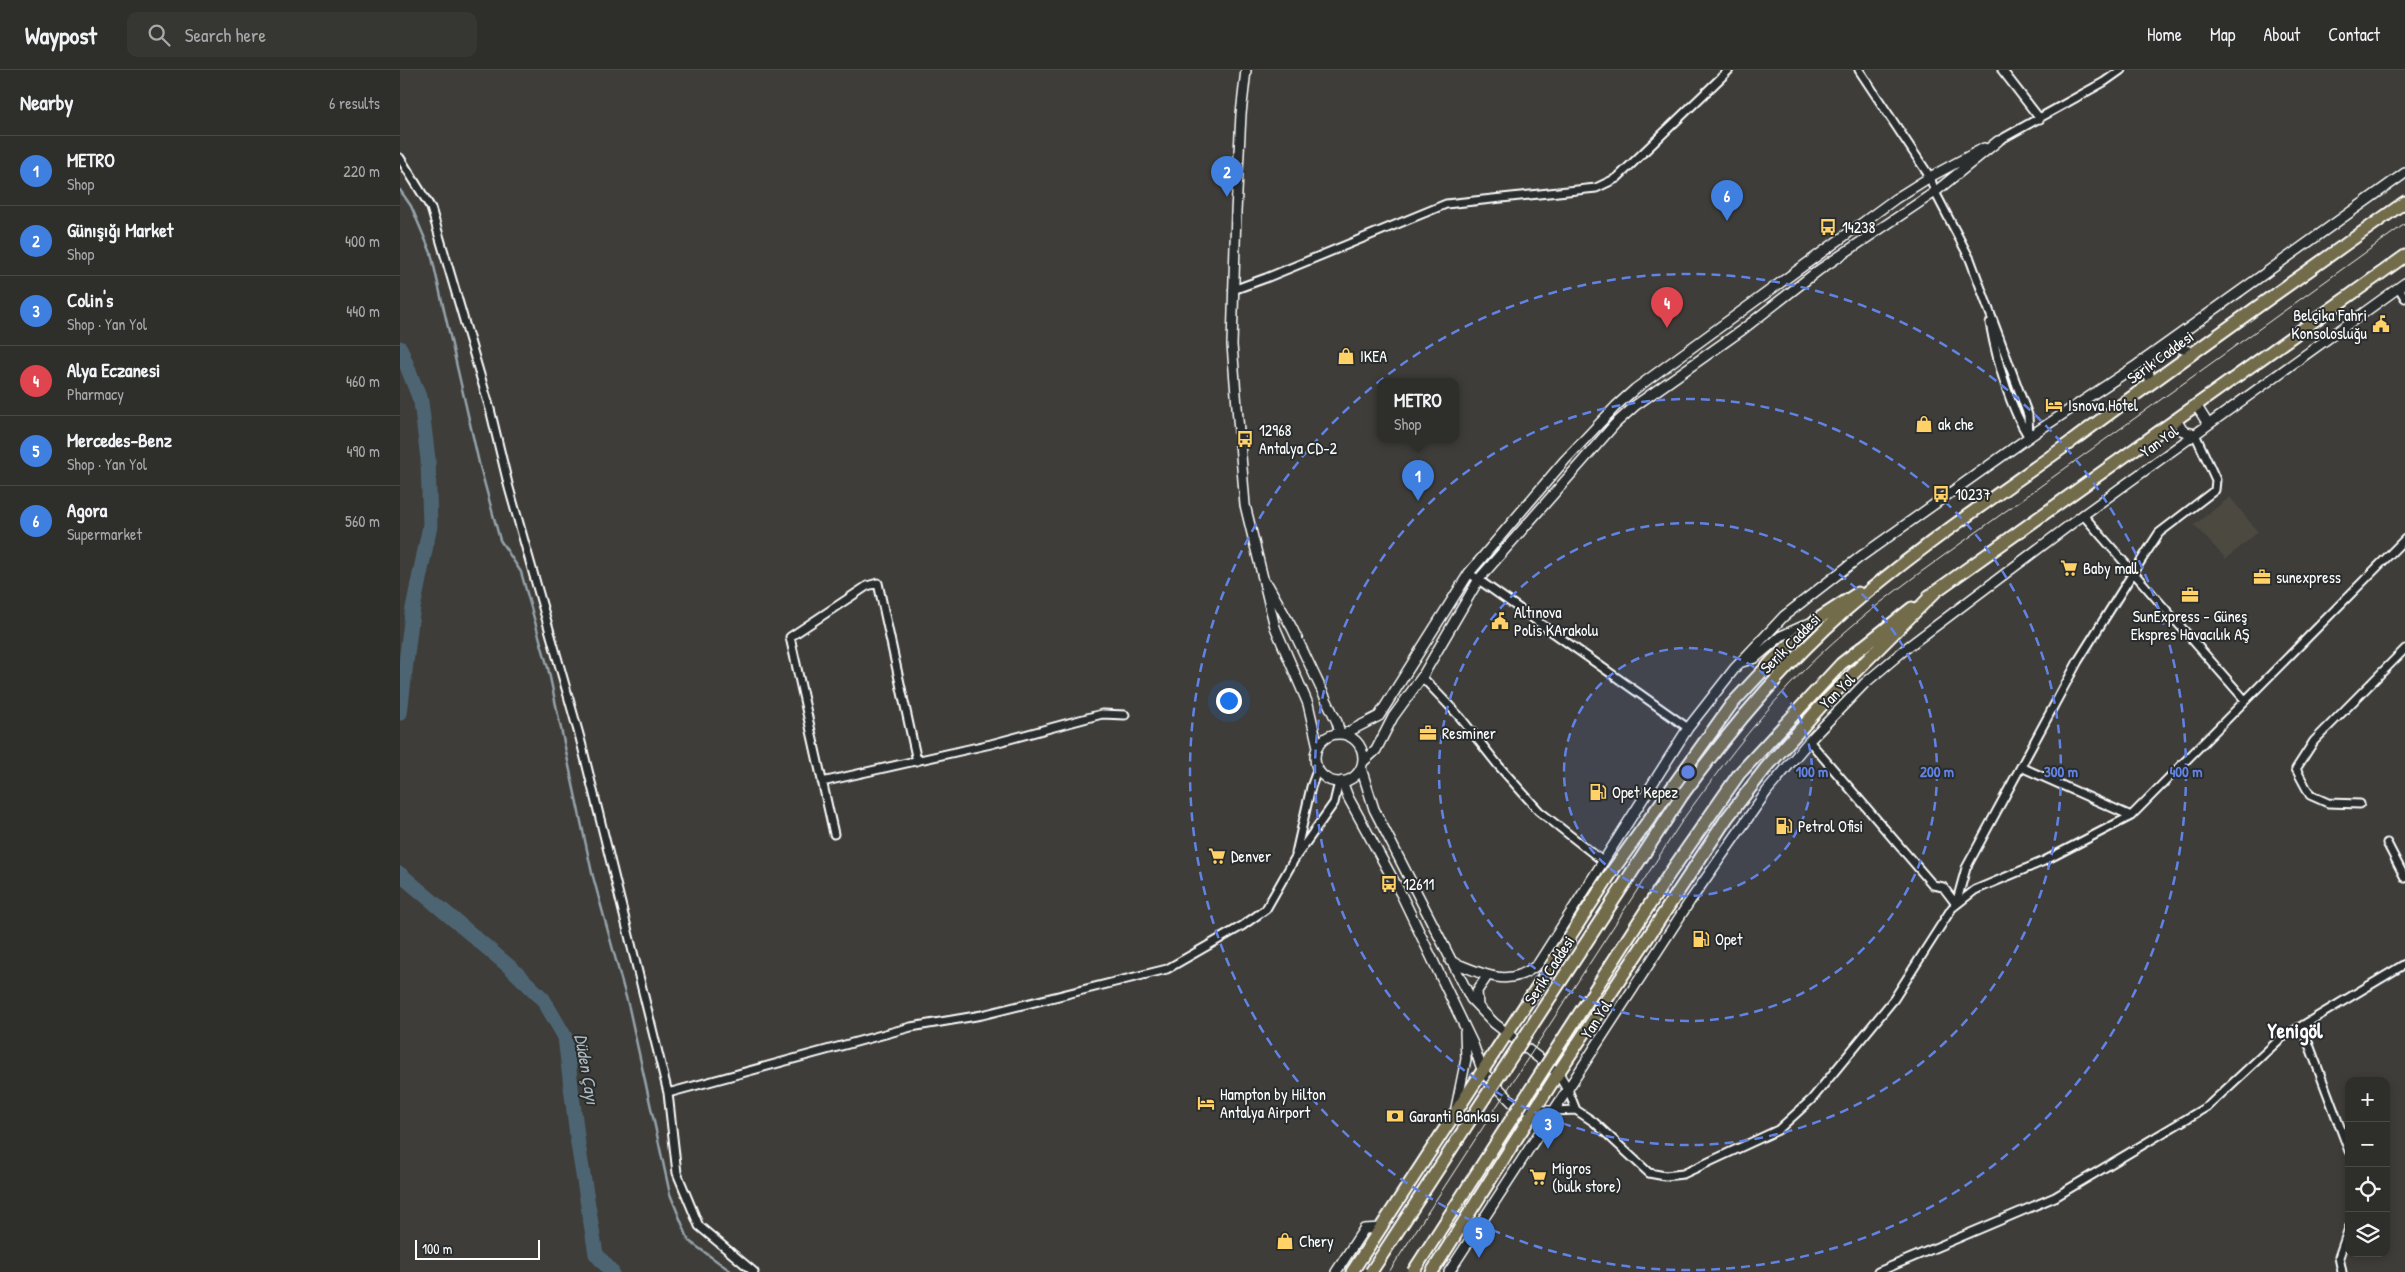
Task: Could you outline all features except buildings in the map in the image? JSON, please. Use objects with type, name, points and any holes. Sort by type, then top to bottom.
[{"type":"highway","name":"Serik Caddesi","points":[[1371,1272],[1683,794],[1720,743],[1799,655],[1845,612],[1911,557],[2405,202]]},
{"type":"highway","points":[[1414,1272],[1670,873],[1739,774],[1841,664],[1887,626],[2405,256]]},
{"type":"highway","points":[[1352,1272],[1597,894],[1675,781],[1731,705],[1773,660],[1815,621],[1911,557]]},
{"type":"highway","points":[[1432,1272],[1558,1073],[1727,818],[1765,769],[1821,706],[1935,592]]},
{"type":"street","points":[[1246,70],[1241,114],[1233,290],[1233,354],[1245,505],[1275,627],[1308,704],[1318,747],[1315,758],[1318,768],[1326,778],[1340,781],[1353,777],[1376,750],[1393,717],[1422,677],[1479,579],[1615,424],[1636,405],[1742,330],[1819,270],[1935,192],[1998,141]]},
{"type":"street","points":[[1233,290],[1446,204],[1596,188],[1617,178],[1729,70]]},
{"type":"street","points":[[1859,70],[1930,177],[1935,192],[1970,259],[2028,415],[2029,438]]},
{"type":"street","points":[[2002,70],[2040,119]]},
{"type":"street","points":[[1318,747],[1331,735],[1342,734],[1378,716],[1469,573],[1565,460],[1635,389],[1887,204],[1930,177],[2040,119],[2121,70]]},
{"type":"street","points":[[400,158],[431,208],[487,400],[509,488],[580,738],[668,1092],[677,1173],[699,1226],[754,1272]]},
{"type":"street","points":[[1450,961],[1488,975],[1513,978],[1526,974],[1538,964],[1688,728],[1742,662],[1784,616],[1860,557],[2147,358],[2405,173]]},
{"type":"street","points":[[2402,286],[2405,298]]},
{"type":"street","name":"Yan Yol","points":[[1449,1272],[1690,901],[1767,791],[1809,741],[1864,684],[1909,646],[2083,515],[2402,286]]},
{"type":"street","points":[[2168,343],[2193,353]]},
{"type":"street","points":[[2147,358],[2150,384]]},
{"type":"street","points":[[2196,405],[2208,424]]},
{"type":"street","points":[[1956,904],[1966,868],[2078,661],[2132,573],[2160,533],[2215,490],[2215,477],[2195,434],[2183,431],[2176,420]]},
{"type":"street","points":[[2083,515],[2245,700]]},
{"type":"street","points":[[1263,576],[1292,628],[1338,722],[1342,734],[1357,742],[1361,748],[1362,765],[1374,809],[1471,999],[1494,1023],[1558,1073],[1568,1090],[1576,1110],[1594,1122],[1649,1173],[1665,1176],[1683,1174],[1778,1130],[1812,1099],[1894,999],[1941,922],[1956,904],[1975,890],[2044,861],[2131,816],[2405,539]]},
{"type":"street","points":[[1469,573],[1688,728]]},
{"type":"street","points":[[834,834],[790,637],[867,586],[878,582],[917,761]]},
{"type":"street","points":[[1742,662],[1754,658],[1781,636],[1815,621]]},
{"type":"street","points":[[2360,804],[2328,803],[2310,795],[2296,768],[2314,741],[2405,649]]},
{"type":"street","points":[[1422,677],[1460,717],[1498,765],[1539,810],[1604,862]]},
{"type":"street","points":[[822,782],[991,744],[1102,714],[1125,715]]},
{"type":"street","points":[[1809,741],[1933,884],[1943,888],[1956,904]]},
{"type":"street","points":[[2021,767],[2131,816]]},
{"type":"street","points":[[1295,858],[1311,787],[1318,768]]},
{"type":"street","points":[[668,1092],[911,1027],[982,1015],[1167,969],[1242,926],[1266,909],[1295,858],[1334,803],[1340,781]]},
{"type":"street","points":[[1340,781],[1401,894],[1465,1027],[1483,1072],[1513,1103],[1535,1111],[1576,1110]]},
{"type":"street","points":[[2386,843],[2405,878]]},
{"type":"street","points":[[1597,894],[1604,862]]},
{"type":"street","points":[[1878,1272],[2055,1197],[2208,1106],[2280,1039],[2405,964]]},
{"type":"street","points":[[1478,1006],[1477,991],[1488,975]]},
{"type":"street","points":[[2302,1026],[2345,1140]]},
{"type":"street","points":[[1452,1120],[1466,1059],[1465,1027]]},
{"type":"street","points":[[1336,1272],[1364,1229],[1381,1228]]},
{"type":"street","points":[[2342,1272],[2338,1257],[2345,1239]]},
{"type":"shaded area","points":[[2230,497],[2258,532],[2226,559],[2194,525]]},
{"type":"waterway","points":[[400,190],[411,206],[431,253],[479,463],[500,540],[521,572],[548,668],[592,873],[629,1008],[670,1194],[689,1241],[732,1272]]},
{"type":"waterway","name":"Düden Çayı","points":[[400,348],[421,402],[428,459],[430,526],[412,613],[400,713]]},
{"type":"waterway","name":"Düden Çayı","points":[[400,874],[511,968],[543,999],[565,1037],[578,1144],[596,1254],[612,1272]]},
{"type":"tram line","points":[[1389,1272],[1686,815],[1748,733],[1802,672],[1848,629],[1914,577],[2405,224]]},
{"type":"place","name":"Günışığı Market","points":[[1227,197]]},
{"type":"place","name":"Agora","points":[[1727,221]]},
{"type":"place","name":"14238","points":[[1828,227]]},
{"type":"place","name":"Belçika Fahri Konsolosluğu","points":[[2381,324]]},
{"type":"place","name":"Alya Eczanesi","points":[[1667,328]]},
{"type":"place","name":"IKEA","points":[[1346,356]]},
{"type":"place","name":"Isnova Hotel","points":[[2054,405]]},
{"type":"place","name":"ak che","points":[[1924,424]]},
{"type":"place","name":"12968 Antalya CD-2","points":[[1245,439]]},
{"type":"place","name":"10237","points":[[1941,494]]},
{"type":"place","name":"METRO","points":[[1418,501]]},
{"type":"place","name":"Baby mall","points":[[2069,568]]},
{"type":"place","name":"sunexpress","points":[[2262,577]]},
{"type":"place","name":"SunExpress - Güneş Ekspres Havacılık AŞ","points":[[2190,595]]},
{"type":"place","name":"Altınova Polis KArakolu","points":[[1500,621]]},
{"type":"place","name":"Resminer","points":[[1428,733]]},
{"type":"place","name":"Opet Kepez","points":[[1598,792]]},
{"type":"place","name":"Petrol Ofisi","points":[[1784,826]]},
{"type":"place","name":"Denver","points":[[1217,856]]},
{"type":"place","name":"12611","points":[[1389,884]]},
{"type":"place","name":"Opet","points":[[1701,939]]},
{"type":"place","name":"Hampton by Hilton Antalya Airport","points":[[1206,1103]]},
{"type":"place","name":"Garanti Bankası","points":[[1395,1116]]},
{"type":"place","name":"Colin's","points":[[1548,1149]]},
{"type":"place","name":"Migros (bulk store)","points":[[1538,1177]]},
{"type":"place","name":"Chery","points":[[1285,1241]]},
{"type":"place","name":"Mercedes-Benz","points":[[1479,1258]]},
{"type":"district","name":"Yenigöl","points":[[2295,1030]]}]
